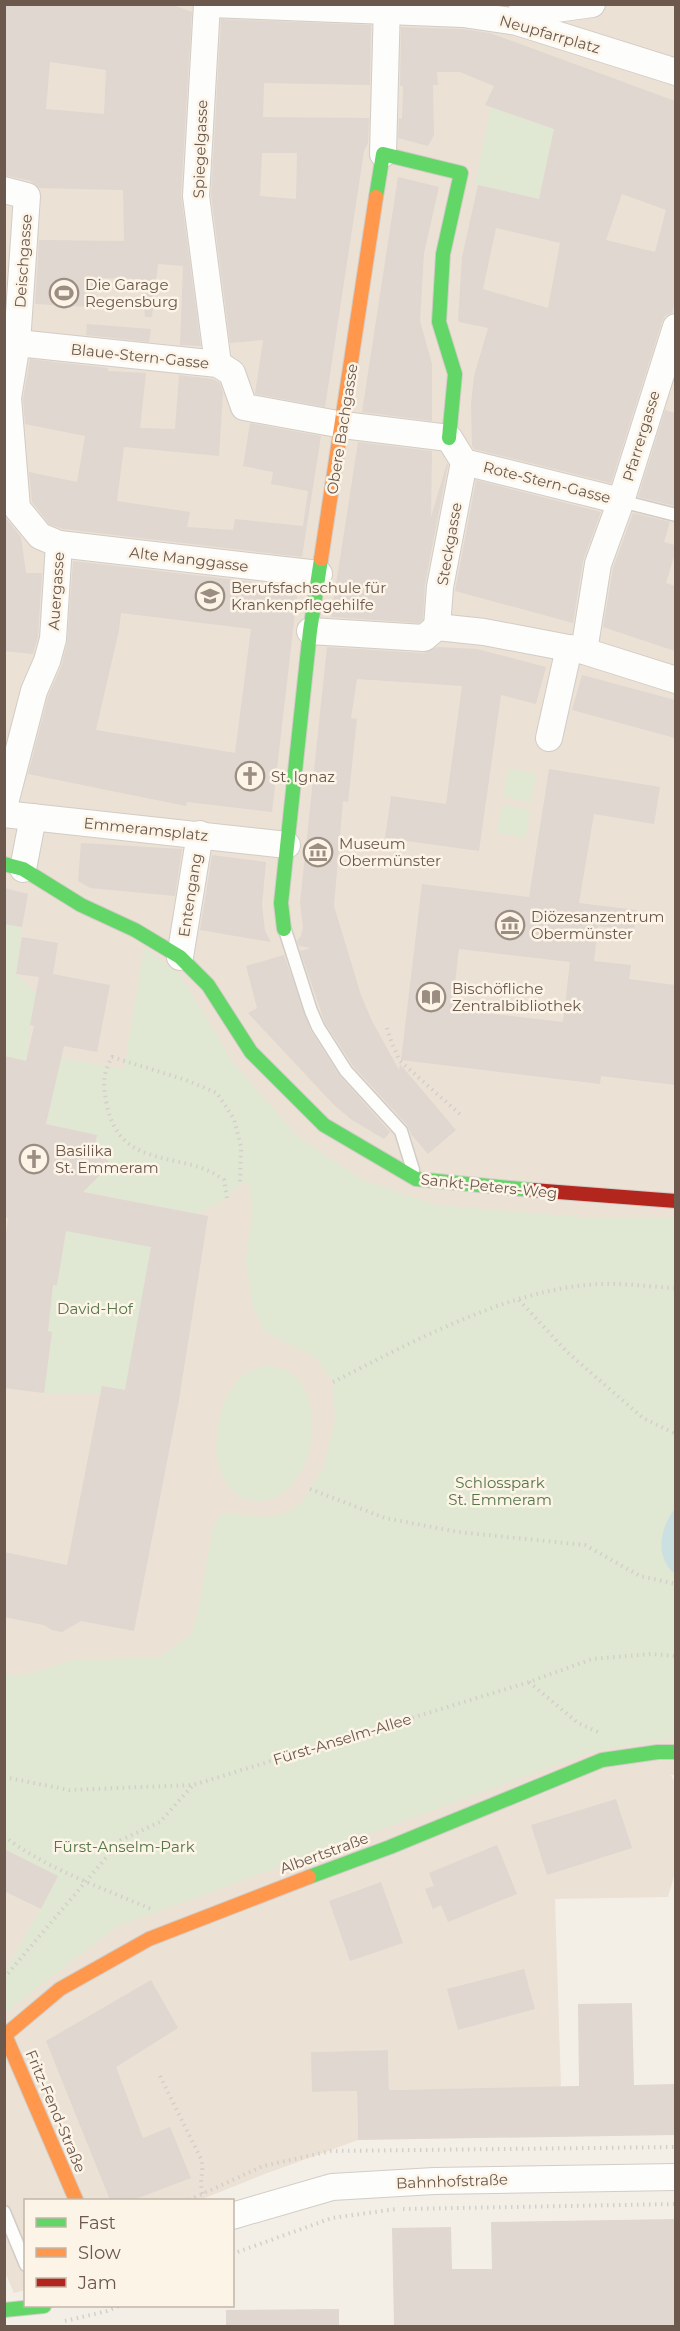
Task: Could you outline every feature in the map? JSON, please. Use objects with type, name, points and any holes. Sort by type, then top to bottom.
[{"type":"street","name":"Neupfarrplatz","points":[[208,4],[387,8],[463,14],[521,14],[592,4]]},
{"type":"street","name":"Spiegelgasse","points":[[208,4],[196,196],[218,364]]},
{"type":"street","name":"Obere Bachgasse","points":[[284,929],[281,903],[310,632],[383,154],[387,8]]},
{"type":"street","name":"Neupfarrplatz","points":[[521,14],[675,72]]},
{"type":"street","points":[[343,424],[449,438],[455,374],[439,322],[443,254],[461,173],[383,154]]},
{"type":"street","name":"Deischgasse","points":[[6,398],[17,343],[16,193]]},
{"type":"street","name":"Pfarrergasse","points":[[549,738],[577,649],[598,564],[621,501],[675,327]]},
{"type":"street","name":"Blaue-Stern-Gasse","points":[[17,343],[218,364],[232,373],[244,407],[343,424]]},
{"type":"street","name":"Auergasse","points":[[4,807],[34,691],[47,661],[52,639],[59,544],[40,536],[17,508],[6,398]]},
{"type":"street","name":"Rote-Stern-Gasse","points":[[449,438],[464,462],[621,501]]},
{"type":"street","name":"Steckgasse","points":[[436,627],[440,586],[464,462]]},
{"type":"street","name":"Alte Manggasse","points":[[59,544],[319,574]]},
{"type":"street","points":[[310,632],[424,638],[436,627],[484,632],[577,649],[675,680]]},
{"type":"street","name":"Emmeramsplatz","points":[[4,814],[287,845]]},
{"type":"street","name":"Sankt-Peters-Weg","points":[[33,818],[14,867],[81,905],[135,930],[180,957],[208,985],[251,1052],[324,1125],[416,1179],[675,1201]]},
{"type":"street","name":"Entengang","points":[[180,957],[200,834]]},
{"type":"street","name":"Albertstraße","points":[[5,2035],[60,1989],[149,1939],[390,1847],[602,1760],[658,1752],[675,1752]]},
{"type":"street","name":"Fritz-Fend-Straße","points":[[5,2035],[76,2199]]},
{"type":"street","name":"Bahnhofstraße","points":[[234,2215],[332,2187],[434,2181],[675,2177]]},
{"type":"street","points":[[4,2310],[32,2307]]},
{"type":"lane","points":[[621,501],[675,515]]},
{"type":"lane","points":[[284,929],[318,1027],[346,1071],[401,1131],[416,1179]]},
{"type":"lane","points":[[4,2212],[24,2260]]},
{"type":"path","points":[[387,1028],[400,1061],[462,1116]]},
{"type":"path","points":[[227,1198],[224,1180],[211,1170],[149,1156],[125,1141],[110,1119],[105,1095],[104,1072],[112,1057],[186,1080],[217,1093],[234,1119],[241,1148],[240,1185]]},
{"type":"path","points":[[333,1382],[412,1342],[485,1312],[549,1290],[603,1284],[675,1288]]},
{"type":"path","points":[[519,1300],[567,1352],[643,1418],[675,1434]]},
{"type":"path","points":[[310,1489],[385,1518],[458,1532],[585,1545],[640,1576],[675,1584]]},
{"type":"path","name":"Fürst-Anselm-Allee","points":[[4,1777],[69,1790],[193,1785],[529,1682],[592,1659],[651,1654],[675,1656]]},
{"type":"path","points":[[529,1682],[578,1723],[603,1734]]},
{"type":"path","points":[[4,1978],[121,1840],[160,1822],[193,1785]]},
{"type":"path","points":[[4,1836],[19,1848],[87,1882],[154,1910]]},
{"type":"path","points":[[4,1968],[10,1972]]},
{"type":"path","points":[[160,2076],[203,2164],[200,2184],[203,2194]]},
{"type":"path","points":[[234,2253],[332,2218],[398,2209],[675,2204]]},
{"type":"shaded area","points":[[4,5],[676,5],[676,1775],[671,1775],[676,1785],[676,1869],[668,1897],[555,1899],[561,2087],[389,2090],[388,2050],[312,2052],[312,2092],[357,2091],[358,2140],[202,2199],[24,2199],[24,2290],[14,2293],[4,2270]]},
{"type":"shaded area","points":[[675,1508],[675,1574],[664,1559],[662,1542],[666,1524]]},
{"type":"green space","points":[[491,107],[554,129],[539,199],[475,184]]},
{"type":"green space","points":[[508,769],[536,774],[531,802],[503,797]]},
{"type":"green space","points":[[502,805],[530,810],[525,838],[497,833]]},
{"type":"green space","points":[[5,924],[22,927],[16,974],[36,993],[26,1061],[5,1056]]},
{"type":"green space","name":"Schlosspark St. Emmeram","points":[[144,947],[179,973],[233,1062],[298,1137],[363,1180],[437,1205],[592,1218],[675,1218],[675,1738],[594,1751],[116,1927],[5,2013],[5,1972],[58,1877],[5,1849],[5,1676],[28,1674],[73,1660],[160,1657],[191,1634],[197,1616],[213,1527],[219,1516],[232,1513],[260,1517],[282,1515],[301,1503],[324,1467],[335,1418],[333,1382],[316,1358],[264,1331],[252,1303],[246,1262],[252,1216],[249,1183],[240,1185],[227,1198],[197,1214],[82,1191],[84,1180],[96,1182],[98,1174],[108,1167],[107,1160],[102,1155],[104,1147],[95,1145],[97,1135],[59,1128],[47,1122],[61,1058],[124,1069]]},
{"type":"green space","name":"David-Hof","points":[[66,1231],[151,1247],[125,1390],[103,1386],[101,1393],[44,1393],[52,1332],[48,1331],[53,1285],[57,1285]]},
{"type":"green space","points":[[264,1366],[287,1371],[303,1386],[311,1407],[312,1432],[307,1457],[297,1479],[281,1495],[260,1501],[240,1496],[226,1482],[218,1461],[217,1437],[221,1413],[230,1391],[245,1374]]},
{"type":"building","points":[[4,4],[170,4],[192,12],[181,195],[201,346],[180,345],[183,266],[158,264],[152,317],[145,317],[140,279],[97,278],[90,307],[35,304],[39,240],[124,241],[123,190],[39,188],[31,181],[4,175]],"holes":[[[50,62],[106,70],[104,114],[46,109]]]},
{"type":"building","points":[[221,19],[371,25],[370,85],[264,83],[263,117],[369,118],[368,143],[364,151],[325,407],[255,394],[263,340],[230,343],[211,195]],"holes":[[[262,153],[297,153],[296,199],[260,196]]]},
{"type":"building","points":[[401,27],[462,29],[490,33],[675,101],[675,300],[672,313],[665,316],[662,322],[611,483],[474,449],[472,446],[471,404],[474,376],[488,328],[458,320],[462,257],[478,185],[539,199],[554,129],[485,105],[494,86],[460,72],[437,72],[438,85],[433,85],[434,135],[428,146],[398,138],[399,118],[402,119],[403,86],[400,86]],"holes":[[[622,194],[666,210],[655,252],[606,240]],[[496,228],[560,243],[548,308],[483,289]]]},
{"type":"building","points":[[398,177],[439,187],[424,253],[420,321],[432,364],[432,421],[362,412]]},
{"type":"building","points":[[87,324],[151,329],[149,342],[86,335]]},
{"type":"building","points":[[30,359],[108,368],[108,371],[146,373],[140,428],[175,429],[179,375],[213,379],[220,383],[223,392],[219,456],[124,447],[117,501],[190,512],[187,527],[233,530],[235,519],[303,526],[308,491],[271,484],[273,472],[243,466],[250,423],[321,436],[302,557],[63,529],[49,524],[32,502],[29,472],[77,482],[85,436],[25,424],[23,399]]},
{"type":"building","points":[[665,410],[675,413],[675,506],[638,497]]},
{"type":"building","points":[[358,442],[432,451],[431,517],[447,463],[448,465],[425,584],[423,620],[419,623],[331,617]]},
{"type":"building","points":[[476,480],[601,512],[583,561],[573,623],[455,591]]},
{"type":"building","points":[[633,513],[670,522],[664,542],[675,545],[675,553],[666,583],[675,586],[675,651],[603,627],[613,568]]},
{"type":"building","points":[[4,516],[21,537],[26,573],[42,573],[38,637],[33,654],[4,651]]},
{"type":"building","points":[[73,561],[298,587],[272,812],[187,802],[186,806],[28,774],[48,696],[61,667],[67,643]],"holes":[[[121,613],[251,629],[235,753],[96,730]]]},
{"type":"building","points":[[327,647],[423,653],[437,647],[477,649],[546,667],[536,704],[501,695],[479,851],[385,838],[391,796],[446,804],[462,686],[357,679],[351,718],[357,719],[348,802],[343,801],[334,906],[361,995],[372,1021],[399,1070],[400,1064],[456,1130],[428,1154],[411,1134],[407,1125],[353,1066],[325,1023],[300,951],[311,948],[299,946],[297,941],[303,927],[300,903]]},
{"type":"building","points":[[582,675],[675,700],[675,738],[572,710]]},
{"type":"building","points":[[549,769],[660,787],[654,824],[594,814],[579,903],[637,910],[634,930],[598,926],[594,961],[631,965],[629,979],[675,985],[675,1085],[601,1076],[600,1084],[401,1060],[422,884],[529,897]],"holes":[[[459,949],[570,962],[563,1022],[452,1009]]]},
{"type":"building","points":[[81,843],[182,849],[175,896],[90,888],[78,881]]},
{"type":"building","points":[[212,855],[266,862],[262,905],[265,931],[271,942],[200,930]]},
{"type":"building","points":[[4,888],[28,894],[22,927],[4,924]]},
{"type":"building","points":[[22,937],[58,943],[53,974],[110,985],[97,1052],[64,1046],[46,1124],[97,1135],[95,1145],[104,1147],[102,1155],[111,1164],[83,1192],[208,1216],[179,1400],[134,1631],[81,1621],[62,1632],[44,1625],[4,1617],[4,1552],[67,1565],[102,1386],[125,1390],[151,1247],[66,1231],[57,1285],[53,1285],[48,1331],[52,1332],[44,1393],[4,1388],[4,1248],[8,1218],[4,1217],[4,1056],[26,1061],[34,1026],[30,1025],[39,977],[16,974]]},
{"type":"building","points":[[284,955],[311,1031],[340,1076],[390,1132],[384,1139],[352,1120],[333,1104],[248,1013],[257,1008],[246,966]]},
{"type":"building","points":[[616,1799],[632,1848],[547,1875],[531,1825]]},
{"type":"building","points":[[497,1845],[517,1894],[448,1922],[441,1905],[433,1909],[425,1889],[434,1886],[429,1873]]},
{"type":"building","points":[[4,1849],[58,1876],[41,1909],[4,1891]]},
{"type":"building","points":[[381,1882],[403,1943],[350,1961],[329,1901]]},
{"type":"building","points":[[524,1969],[535,2009],[458,2030],[447,1989]]},
{"type":"building","points":[[151,1980],[178,2028],[116,2067],[143,2138],[170,2127],[191,2178],[136,2199],[110,2199],[46,2041]]},
{"type":"building","points":[[632,2003],[634,2085],[675,2084],[675,2135],[358,2140],[357,2091],[312,2092],[311,2052],[388,2050],[389,2090],[579,2086],[578,2004]]},
{"type":"building","points":[[675,2219],[675,2326],[394,2326],[392,2228],[451,2227],[452,2269],[492,2269],[491,2222]]},
{"type":"building","points":[[339,2309],[339,2326],[226,2326],[226,2310]]},
{"type":"traffic: fast","points":[[376,197],[383,154],[461,173],[443,254],[439,322],[455,374],[449,438]]},
{"type":"traffic: fast","points":[[284,929],[281,903],[310,631],[321,559]]},
{"type":"traffic: fast","points":[[4,864],[23,869],[81,905],[135,930],[180,957],[208,985],[251,1052],[324,1125],[416,1179],[532,1190]]},
{"type":"traffic: fast","points":[[309,1877],[390,1847],[602,1760],[658,1752],[676,1752]]},
{"type":"traffic: fast","points":[[4,2310],[34,2307]]},
{"type":"traffic: slow","points":[[321,559],[376,197]]},
{"type":"traffic: slow","points":[[4,2036],[60,1989],[149,1939],[309,1877]]},
{"type":"traffic: slow","points":[[5,2035],[76,2199]]},
{"type":"traffic: jam","points":[[532,1190],[676,1201]]},
{"type":"place","name":"Die Garage Regensburg","points":[[64,293]]},
{"type":"place","name":"Berufsfachschule für Krankenpflegehilfe","points":[[210,596]]},
{"type":"place","name":"St. Ignaz","points":[[250,776]]},
{"type":"place","name":"Museum Obermünster","points":[[318,852]]},
{"type":"place","name":"Diözesanzentrum Obermünster","points":[[510,925]]},
{"type":"place","name":"Bischöfliche Zentralbibliothek","points":[[431,997]]},
{"type":"place","name":"Basilika St. Emmeram","points":[[34,1159]]},
{"type":"park label","name":"Fürst-Anselm-Park","points":[[124,1846]]}]
